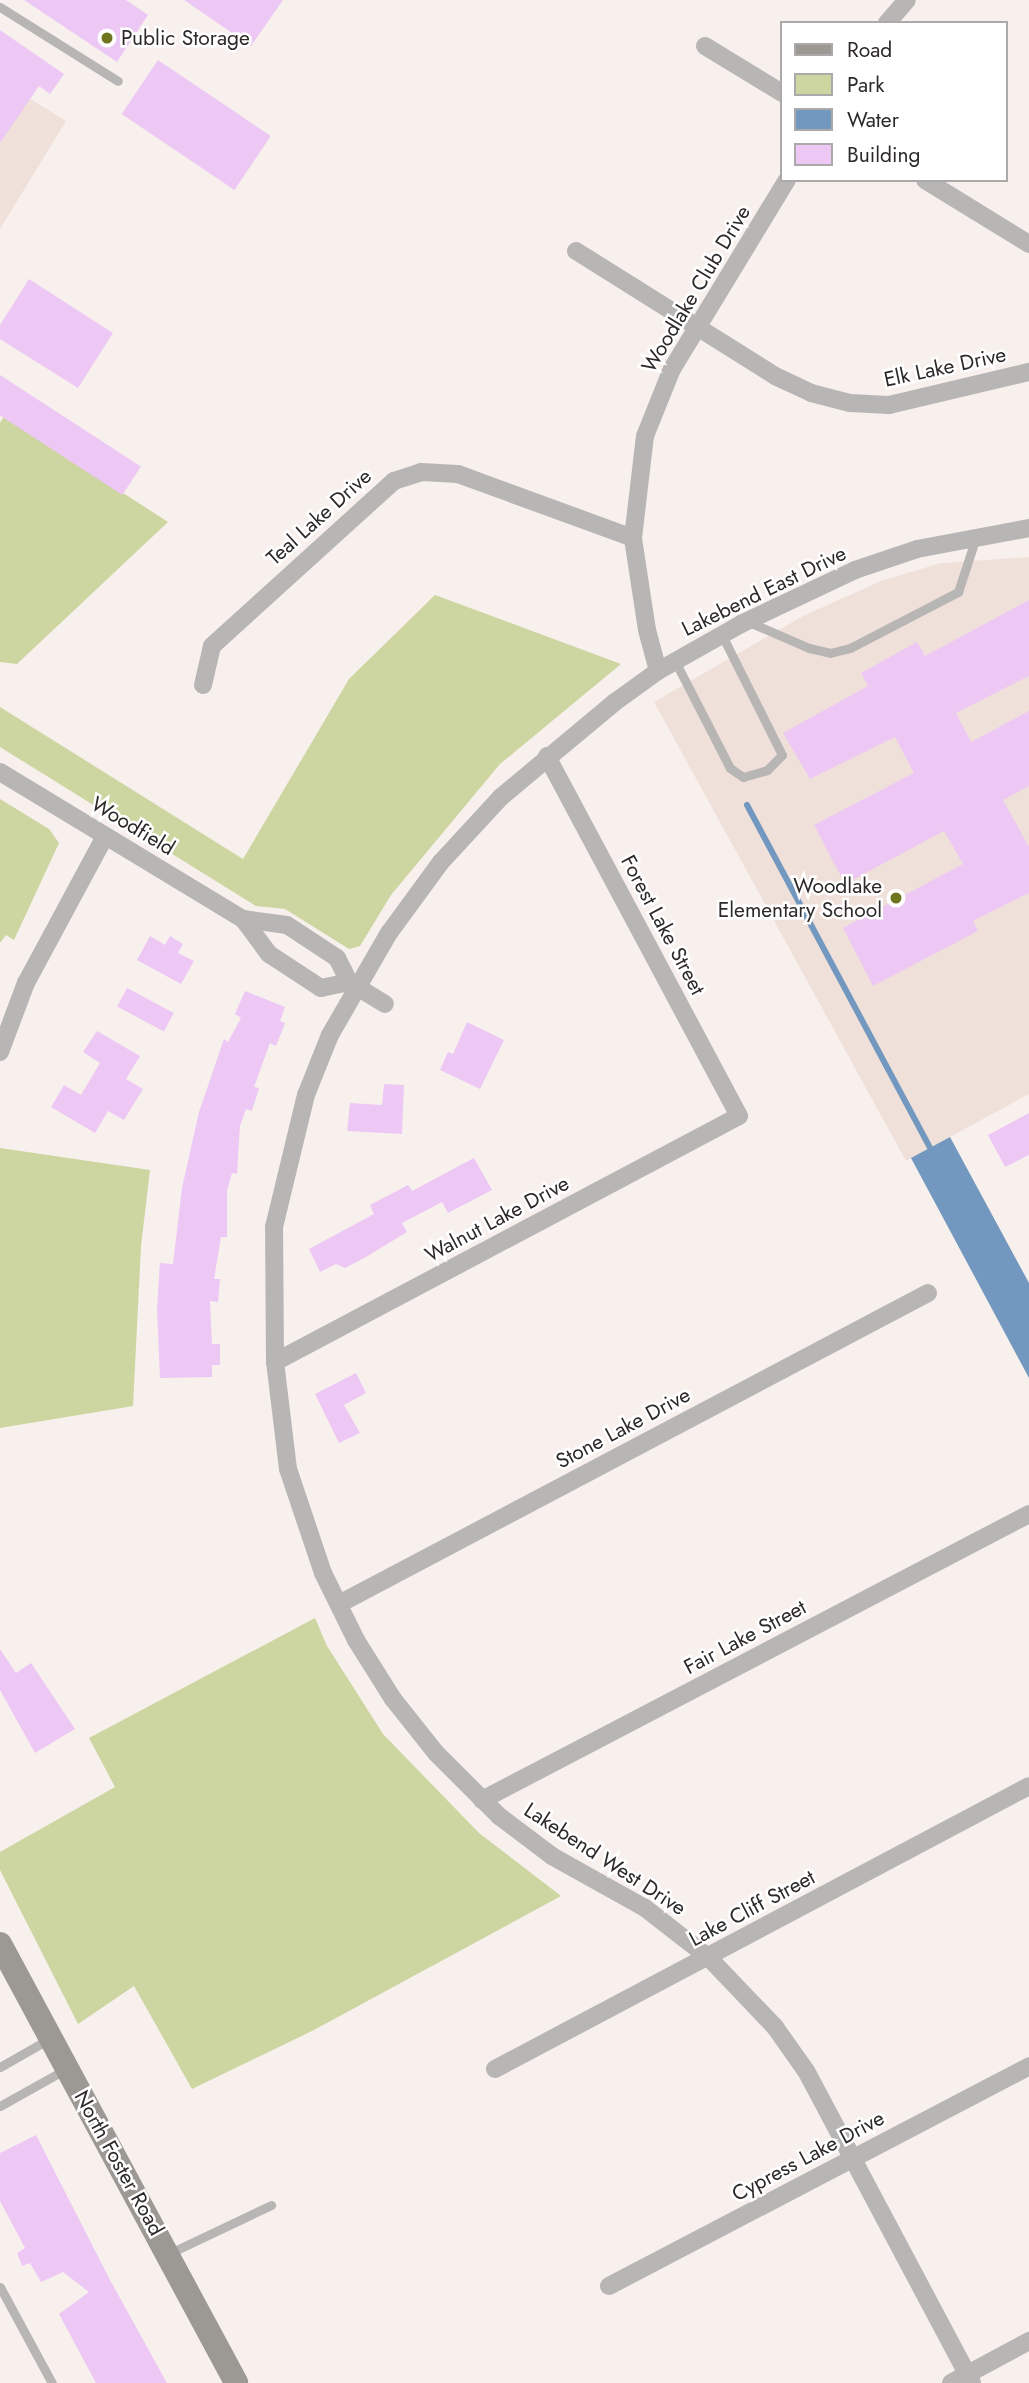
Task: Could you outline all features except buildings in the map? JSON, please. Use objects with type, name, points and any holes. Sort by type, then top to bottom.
[{"type":"main road","name":"North Foster Road","points":[[0,1944],[236,2383]]},
{"type":"street","points":[[889,21],[907,0]]},
{"type":"street","points":[[705,46],[780,92]]},
{"type":"street","name":"Woodlake Club Drive","points":[[659,671],[647,630],[633,538],[645,436],[672,369],[786,182]]},
{"type":"street","points":[[928,182],[1029,244]]},
{"type":"street","name":"Elk Lake Drive","points":[[576,251],[787,382],[850,403],[916,401],[1029,372]]},
{"type":"street","name":"Teal Lake Drive","points":[[203,685],[212,646],[394,481],[421,472],[458,474],[633,538]]},
{"type":"street","name":"Lakebend East Drive","points":[[547,756],[675,661],[748,621],[855,570],[977,535],[1029,528]]},
{"type":"street","name":"Lakebend West Drive","points":[[547,756],[501,797],[441,862],[353,985],[330,1035],[288,1158],[274,1227],[275,1362],[291,1480],[339,1604],[393,1699],[436,1753],[482,1800],[552,1856],[645,1908],[708,1957],[775,2027],[806,2071],[963,2380]]},
{"type":"street","name":"Forest Lake Street","points":[[547,756],[739,1116]]},
{"type":"street","name":"Woodfield","points":[[0,772],[243,919],[269,954],[321,988],[353,985],[337,958],[287,925],[243,919]]},
{"type":"street","points":[[0,1052],[26,983],[106,836]]},
{"type":"street","points":[[353,985],[385,1004]]},
{"type":"street","name":"Walnut Lake Drive","points":[[275,1362],[739,1116]]},
{"type":"street","name":"Stone Lake Drive","points":[[339,1604],[928,1293]]},
{"type":"street","name":"Fair Lake Street","points":[[482,1800],[1029,1514]]},
{"type":"street","name":"Lake Cliff Street","points":[[495,2069],[1029,1787]]},
{"type":"street","name":"Cypress Lake Drive","points":[[609,2286],[1029,2066]]},
{"type":"street","points":[[963,2380],[1029,2341]]},
{"type":"lane","points":[[0,8],[118,81]]},
{"type":"lane","points":[[748,621],[809,648],[830,653],[850,648],[958,592],[977,535]]},
{"type":"lane","points":[[675,661],[730,768],[743,777],[767,770],[782,755],[722,635]]},
{"type":"lane","points":[[0,2067],[50,2038]]},
{"type":"lane","points":[[0,2106],[67,2069]]},
{"type":"lane","points":[[168,2253],[271,2205]]},
{"type":"lane","points":[[1,2293],[51,2383]]},
{"type":"shaded area","points":[[0,80],[66,121],[0,229]]},
{"type":"shaded area","name":"Woodlake Elementary School","points":[[1029,557],[1029,1094],[906,1161],[654,702],[803,616],[881,581],[941,563]]},
{"type":"green space","points":[[4,416],[168,522],[17,664],[0,662],[0,423]]},
{"type":"green space","points":[[435,595],[621,664],[500,764],[391,895],[360,946],[349,949],[285,909],[256,906],[0,747],[0,707],[243,859],[349,679]]},
{"type":"green space","points":[[0,799],[49,829],[59,843],[14,940],[6,935],[0,943]]},
{"type":"green space","points":[[0,1148],[150,1170],[141,1246],[133,1406],[0,1428]]},
{"type":"green space","points":[[315,1618],[327,1646],[383,1734],[479,1833],[561,1896],[312,2031],[192,2089],[134,1986],[78,2024],[0,1870],[0,1852],[115,1787],[89,1738]]},
{"type":"water","points":[[950,1137],[1029,1283],[1029,1378],[911,1158]]},
{"type":"waterway","points":[[747,805],[933,1153]]},
{"type":"place","name":"Public Storage","points":[[107,38]]},
{"type":"place","name":"Woodlake Elementary School","points":[[896,898]]}]
